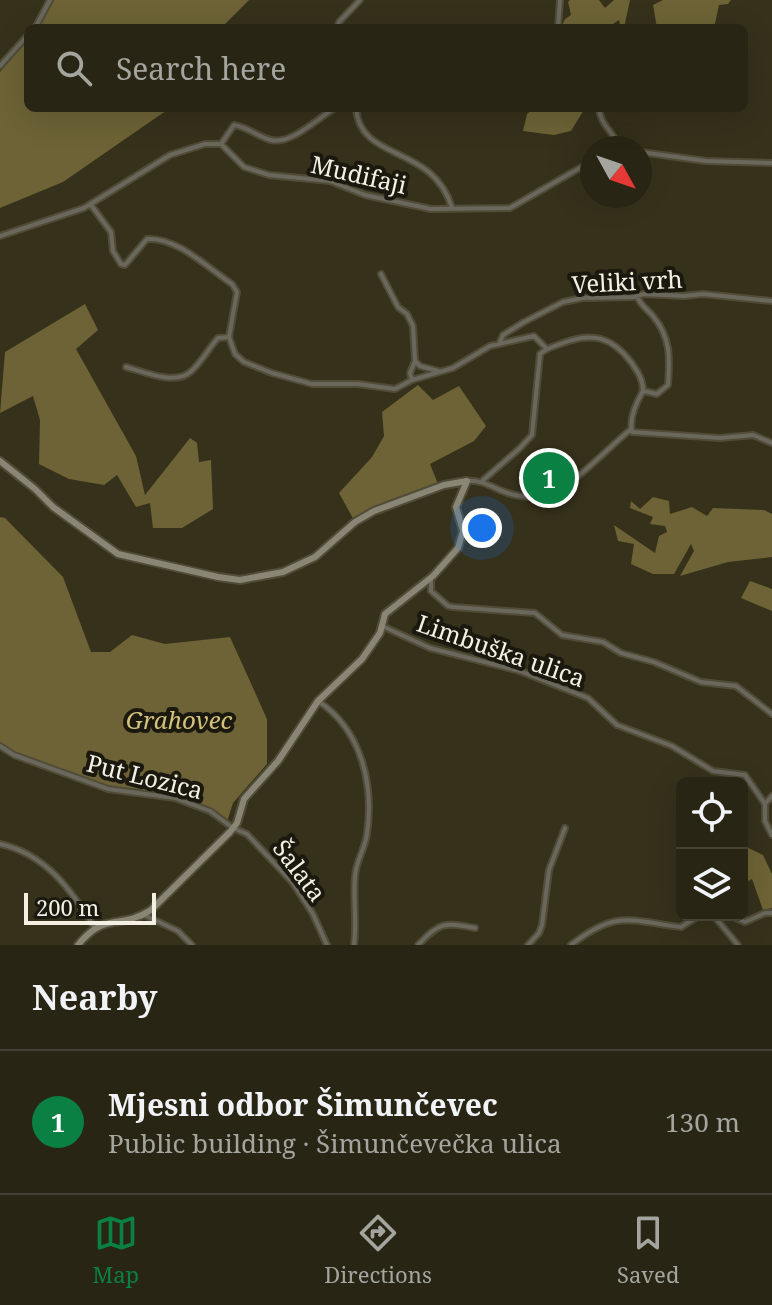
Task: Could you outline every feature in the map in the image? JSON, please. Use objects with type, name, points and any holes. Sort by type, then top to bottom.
[{"type":"street","points":[[37,24],[50,0]]},
{"type":"street","points":[[338,24],[360,0]]},
{"type":"street","points":[[558,24],[560,0]]},
{"type":"street","points":[[0,66],[24,39]]},
{"type":"street","name":"Mudifaji","points":[[221,144],[234,125],[268,140],[279,141],[328,112]]},
{"type":"street","name":"Mudifaji","points":[[357,112],[364,135],[431,172],[442,185],[452,208]]},
{"type":"street","points":[[600,112],[602,124],[613,136]]},
{"type":"street","name":"Mudifaji","points":[[0,236],[91,205],[170,155],[205,144],[221,144],[244,167],[269,175],[330,181],[365,195],[431,209],[510,208],[580,168]]},
{"type":"street","points":[[652,154],[706,161],[772,163]]},
{"type":"street","points":[[91,205],[111,232],[113,251],[121,264],[125,265],[147,239],[158,238],[232,284],[237,292],[229,337],[235,354],[244,362],[312,384],[358,384],[395,389],[412,380],[453,368],[484,349],[499,344],[534,336],[547,349]]},
{"type":"street","points":[[381,274],[398,307],[407,314],[413,326],[415,361],[410,373],[412,380]]},
{"type":"street","name":"Veliki vrh","points":[[499,344],[503,335],[563,302],[644,294],[703,294],[772,301]]},
{"type":"street","points":[[637,296],[639,303],[652,314],[667,335],[670,359],[668,385],[657,394],[643,391]]},
{"type":"street","points":[[126,367],[164,376],[182,376],[194,368],[218,338],[229,337]]},
{"type":"street","points":[[0,461],[63,516],[118,554],[240,580],[283,572],[315,557],[355,522],[374,511],[444,485],[481,482],[511,495],[550,496],[630,430],[636,403],[643,391],[641,376],[621,349],[605,339],[573,339],[540,354],[532,435],[481,482]]},
{"type":"street","points":[[415,361],[420,366],[438,371]]},
{"type":"street","points":[[630,430],[720,438],[753,435],[772,443]]},
{"type":"street","points":[[78,945],[94,927],[144,914],[233,828],[244,799],[278,761],[318,701],[362,659],[390,609],[433,576],[458,548],[463,531],[456,507],[467,481]]},
{"type":"street","points":[[431,591],[433,576]]},
{"type":"street","points":[[417,588],[431,591],[448,606],[535,613],[562,635],[603,642],[621,653],[654,662],[701,682],[736,686],[772,714]]},
{"type":"street","name":"Limbuška ulica","points":[[382,626],[430,648],[520,671],[588,698],[617,725],[672,746],[713,771],[745,775],[765,804],[765,821],[772,835]]},
{"type":"street","points":[[318,701],[330,709],[357,744],[367,774],[367,832],[355,873],[354,945]]},
{"type":"street","name":"Put Lozica","points":[[0,746],[14,755],[108,789],[175,798],[205,808],[233,828]]},
{"type":"street","points":[[765,804],[772,796]]},
{"type":"street","name":"Šalata","points":[[233,828],[247,834],[293,883],[313,914],[327,945]]},
{"type":"street","points":[[528,945],[542,925],[549,870],[565,828]]},
{"type":"street","points":[[0,844],[21,849],[40,861],[75,896],[94,927]]},
{"type":"street","points":[[748,921],[772,913]]},
{"type":"street","points":[[144,914],[178,931],[192,945]]},
{"type":"street","points":[[571,945],[585,934],[616,921],[632,918],[681,927],[690,921]]},
{"type":"street","points":[[718,921],[738,945]]},
{"type":"street","points":[[418,945],[443,924],[475,928]]},
{"type":"green space","points":[[53,0],[249,0],[225,24],[36,24]]},
{"type":"green space","points":[[599,0],[605,8],[614,0],[630,0],[625,24],[620,24],[619,20],[613,24],[563,24],[571,15],[568,2]]},
{"type":"green space","points":[[663,0],[731,0],[728,4],[719,5],[715,24],[656,24],[653,5]]},
{"type":"green space","points":[[24,40],[24,112],[164,112],[63,182],[0,208],[0,72]]},
{"type":"green space","points":[[583,112],[571,131],[554,135],[523,131],[527,114]]},
{"type":"green space","points":[[85,304],[98,330],[76,349],[136,456],[145,495],[190,438],[197,443],[199,462],[211,460],[213,509],[182,528],[153,528],[150,503],[136,507],[117,475],[104,485],[69,479],[39,464],[40,420],[33,396],[0,413],[5,352]]},
{"type":"green space","points":[[418,385],[433,400],[459,386],[486,426],[474,441],[430,464],[438,484],[355,522],[339,493],[372,457],[384,436],[382,412]]},
{"type":"green space","points":[[653,497],[669,501],[670,514],[692,507],[707,516],[713,508],[764,510],[772,514],[772,557],[728,562],[680,576],[694,551],[691,544],[674,574],[653,574],[631,564],[634,544],[618,541],[614,525],[655,553],[659,536],[667,532],[665,526],[650,524],[653,517],[630,508],[631,501],[640,509]]},
{"type":"green space","name":"Grahovec","points":[[0,517],[5,518],[63,577],[91,652],[110,652],[132,635],[165,644],[230,637],[267,719],[267,764],[233,803],[227,822],[207,806],[175,796],[101,786],[0,745]]},
{"type":"green space","points":[[750,581],[772,589],[772,611],[741,598]]},
{"type":"green space","points":[[748,848],[763,855],[772,874],[772,908],[763,910],[752,879],[748,881]]},
{"type":"place","name":"Mjesni odbor Šimunčevec","points":[[549,478]]}]
